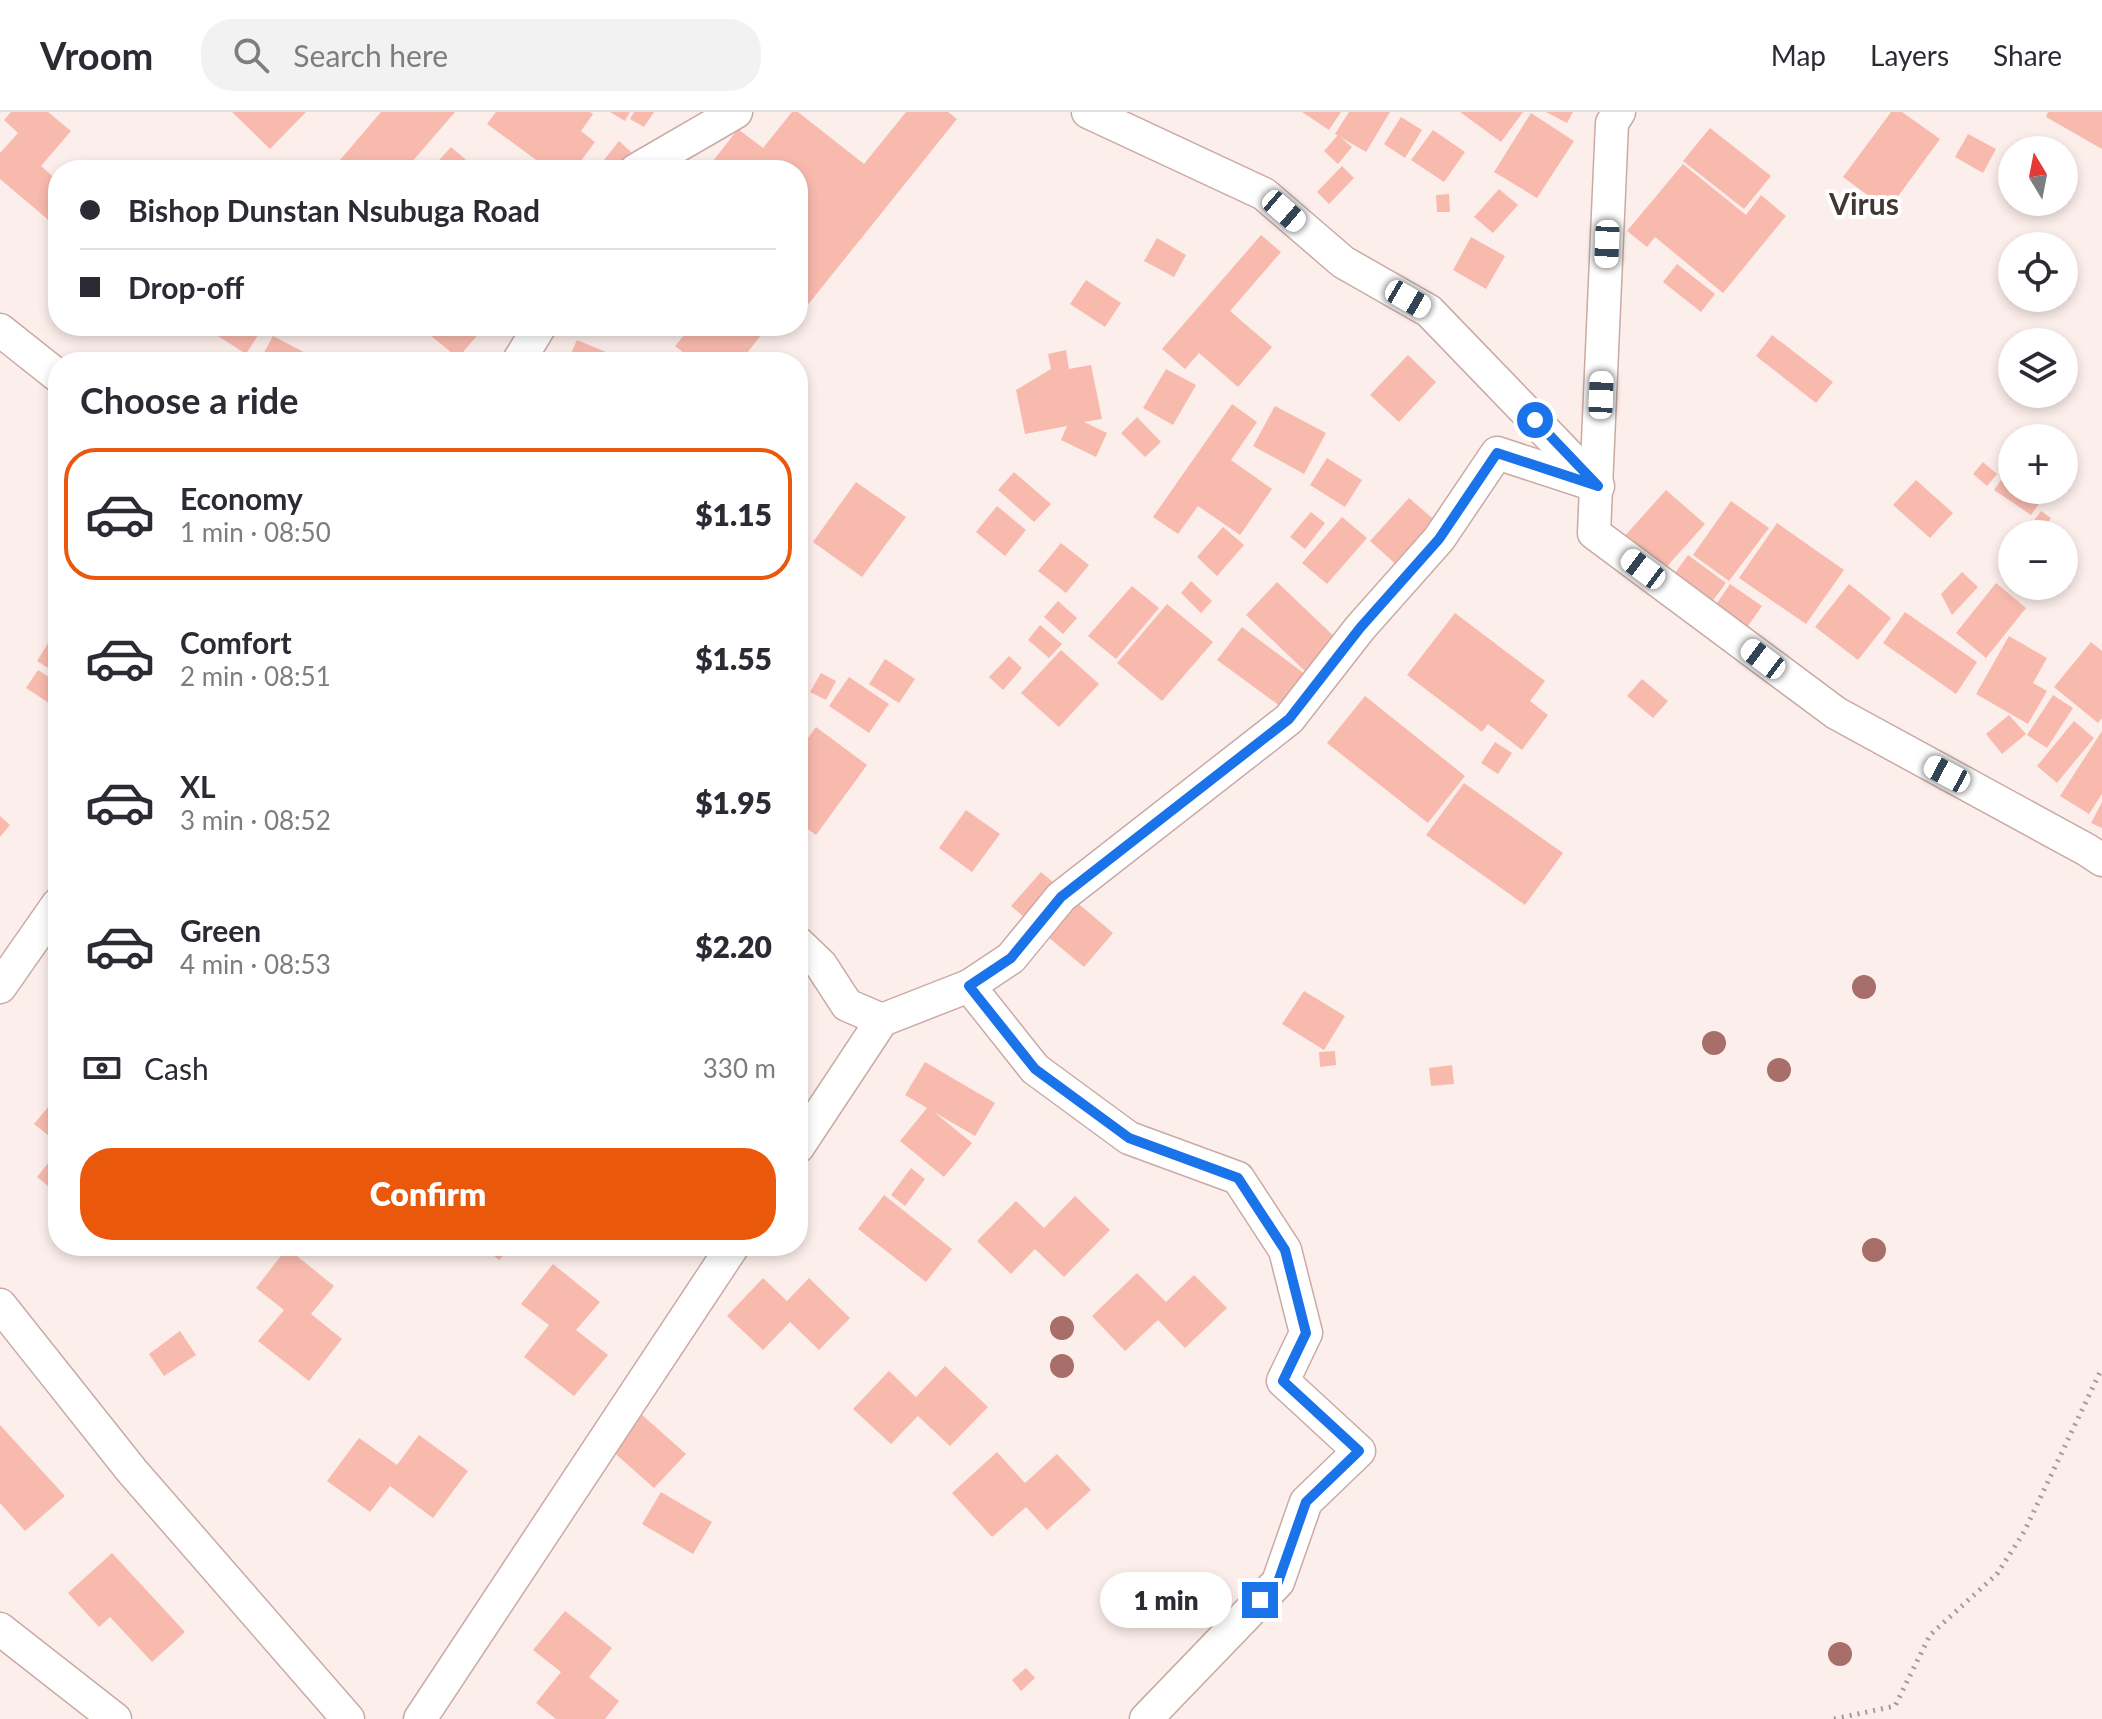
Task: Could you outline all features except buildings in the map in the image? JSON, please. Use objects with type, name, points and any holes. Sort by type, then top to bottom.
[{"type":"street","points":[[653,160],[736,112]]},
{"type":"street","points":[[1088,112],[1264,194],[1343,262],[1429,311],[1598,486]]},
{"type":"street","points":[[1619,112],[1612,123],[1594,533],[1823,704],[2102,860]]},
{"type":"street","points":[[0,330],[48,368]]},
{"type":"street","points":[[808,1132],[882,1020],[969,986],[1011,958],[1061,897],[1289,719],[1360,628],[1439,539],[1497,453],[1598,486]]},
{"type":"street","points":[[0,987],[48,918]]},
{"type":"street","points":[[808,953],[821,965],[847,1005],[882,1020]]},
{"type":"street","points":[[969,986],[1035,1069],[1129,1138],[1238,1178],[1285,1250],[1306,1333],[1283,1381],[1359,1451],[1306,1502],[1278,1582],[1146,1719]]},
{"type":"street","points":[[420,1719],[726,1256]]},
{"type":"street","points":[[0,1305],[132,1471],[348,1719]]},
{"type":"street","points":[[0,1629],[115,1719]]},
{"type":"path","points":[[1834,1719],[1895,1706],[1930,1635],[1997,1574],[2024,1532],[2102,1368]]},
{"type":"district","name":"Virus","points":[[1864,203]]},
{"type":"route","points":[[1260,1600],[1278,1582],[1306,1502],[1359,1451],[1283,1381],[1306,1333],[1285,1250],[1238,1178],[1129,1138],[1035,1069],[969,986],[1011,958],[1061,897],[1289,719],[1360,628],[1439,539],[1497,453],[1598,486],[1535,420]]}]
